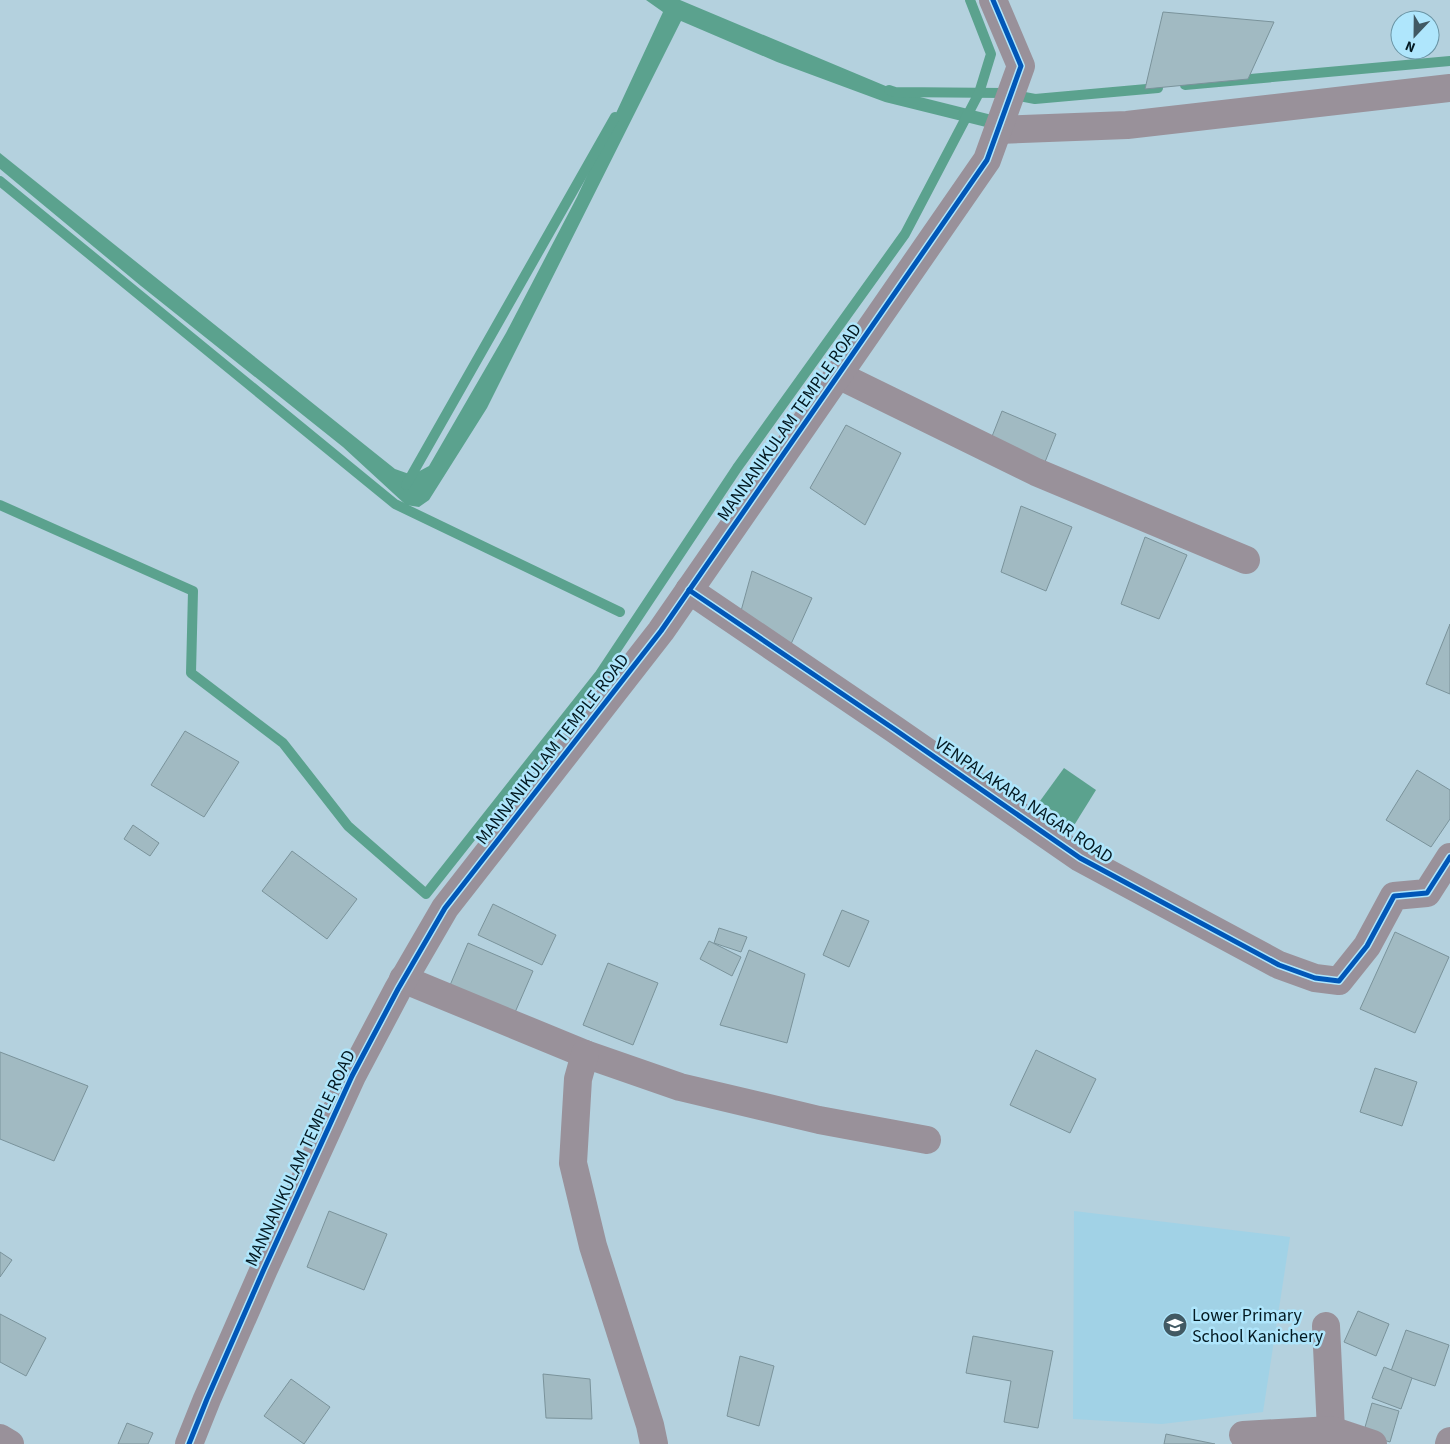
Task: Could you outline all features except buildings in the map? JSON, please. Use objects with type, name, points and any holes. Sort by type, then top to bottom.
[{"type":"street","name":"MANNANIKULAM TEMPLE ROAD","points":[[189,1444],[260,1277],[352,1076],[403,979],[445,908],[660,631],[987,160],[1022,66],[993,0]]},
{"type":"street","points":[[1002,120],[1127,124],[1450,88]]},
{"type":"street","points":[[838,375],[1036,472],[1246,560]]},
{"type":"street","name":"VENPALAKARA NAGAR ROAD","points":[[689,590],[1080,858],[1279,965],[1315,978],[1339,981],[1367,946],[1394,896],[1427,893],[1450,857]]},
{"type":"street","points":[[403,979],[585,1054],[680,1087],[819,1120],[927,1140]]},
{"type":"street","points":[[585,1054],[578,1079],[573,1162],[593,1246],[650,1425],[654,1444]]},
{"type":"street","points":[[1326,1326],[1331,1430]]},
{"type":"street","points":[[1243,1435],[1331,1430],[1373,1444]]},
{"type":"street","points":[[0,1438],[10,1444]]},
{"type":"shaded area","points":[[646,0],[680,0],[900,92],[996,116],[998,130],[885,102],[777,62],[681,21],[487,408],[429,500],[419,507],[406,505],[343,447],[141,286],[0,169],[0,153],[395,469],[412,475],[429,466],[506,333],[577,197],[663,12]]},
{"type":"shaded area","points":[[1064,768],[1096,790],[1073,827],[1040,801]]},
{"type":"shaded area","name":"Lower Primary School Kanichery","points":[[1074,1211],[1290,1237],[1263,1412],[1162,1424],[1073,1419]]},
{"type":"waterway","points":[[0,505],[193,591],[191,673],[283,743],[348,826],[426,894],[600,674],[737,468],[905,234],[979,93],[991,54],[970,0]]},
{"type":"waterway","points":[[1185,85],[1450,61]]},
{"type":"waterway","points":[[889,90],[895,92],[1003,93],[1035,99],[1158,88]]},
{"type":"waterway","points":[[406,485],[615,117]]},
{"type":"waterway","points":[[0,181],[395,504],[620,612]]},
{"type":"cycle path","points":[[189,1444],[264,1269],[352,1076],[398,989],[445,908],[661,631],[987,160],[1021,66],[993,0]]},
{"type":"cycle path","points":[[689,590],[1080,858],[1279,965],[1315,978],[1339,981],[1367,946],[1394,896],[1427,893],[1450,857]]},
{"type":"place","name":"Lower Primary School Kanichery","points":[[1175,1325]]}]
